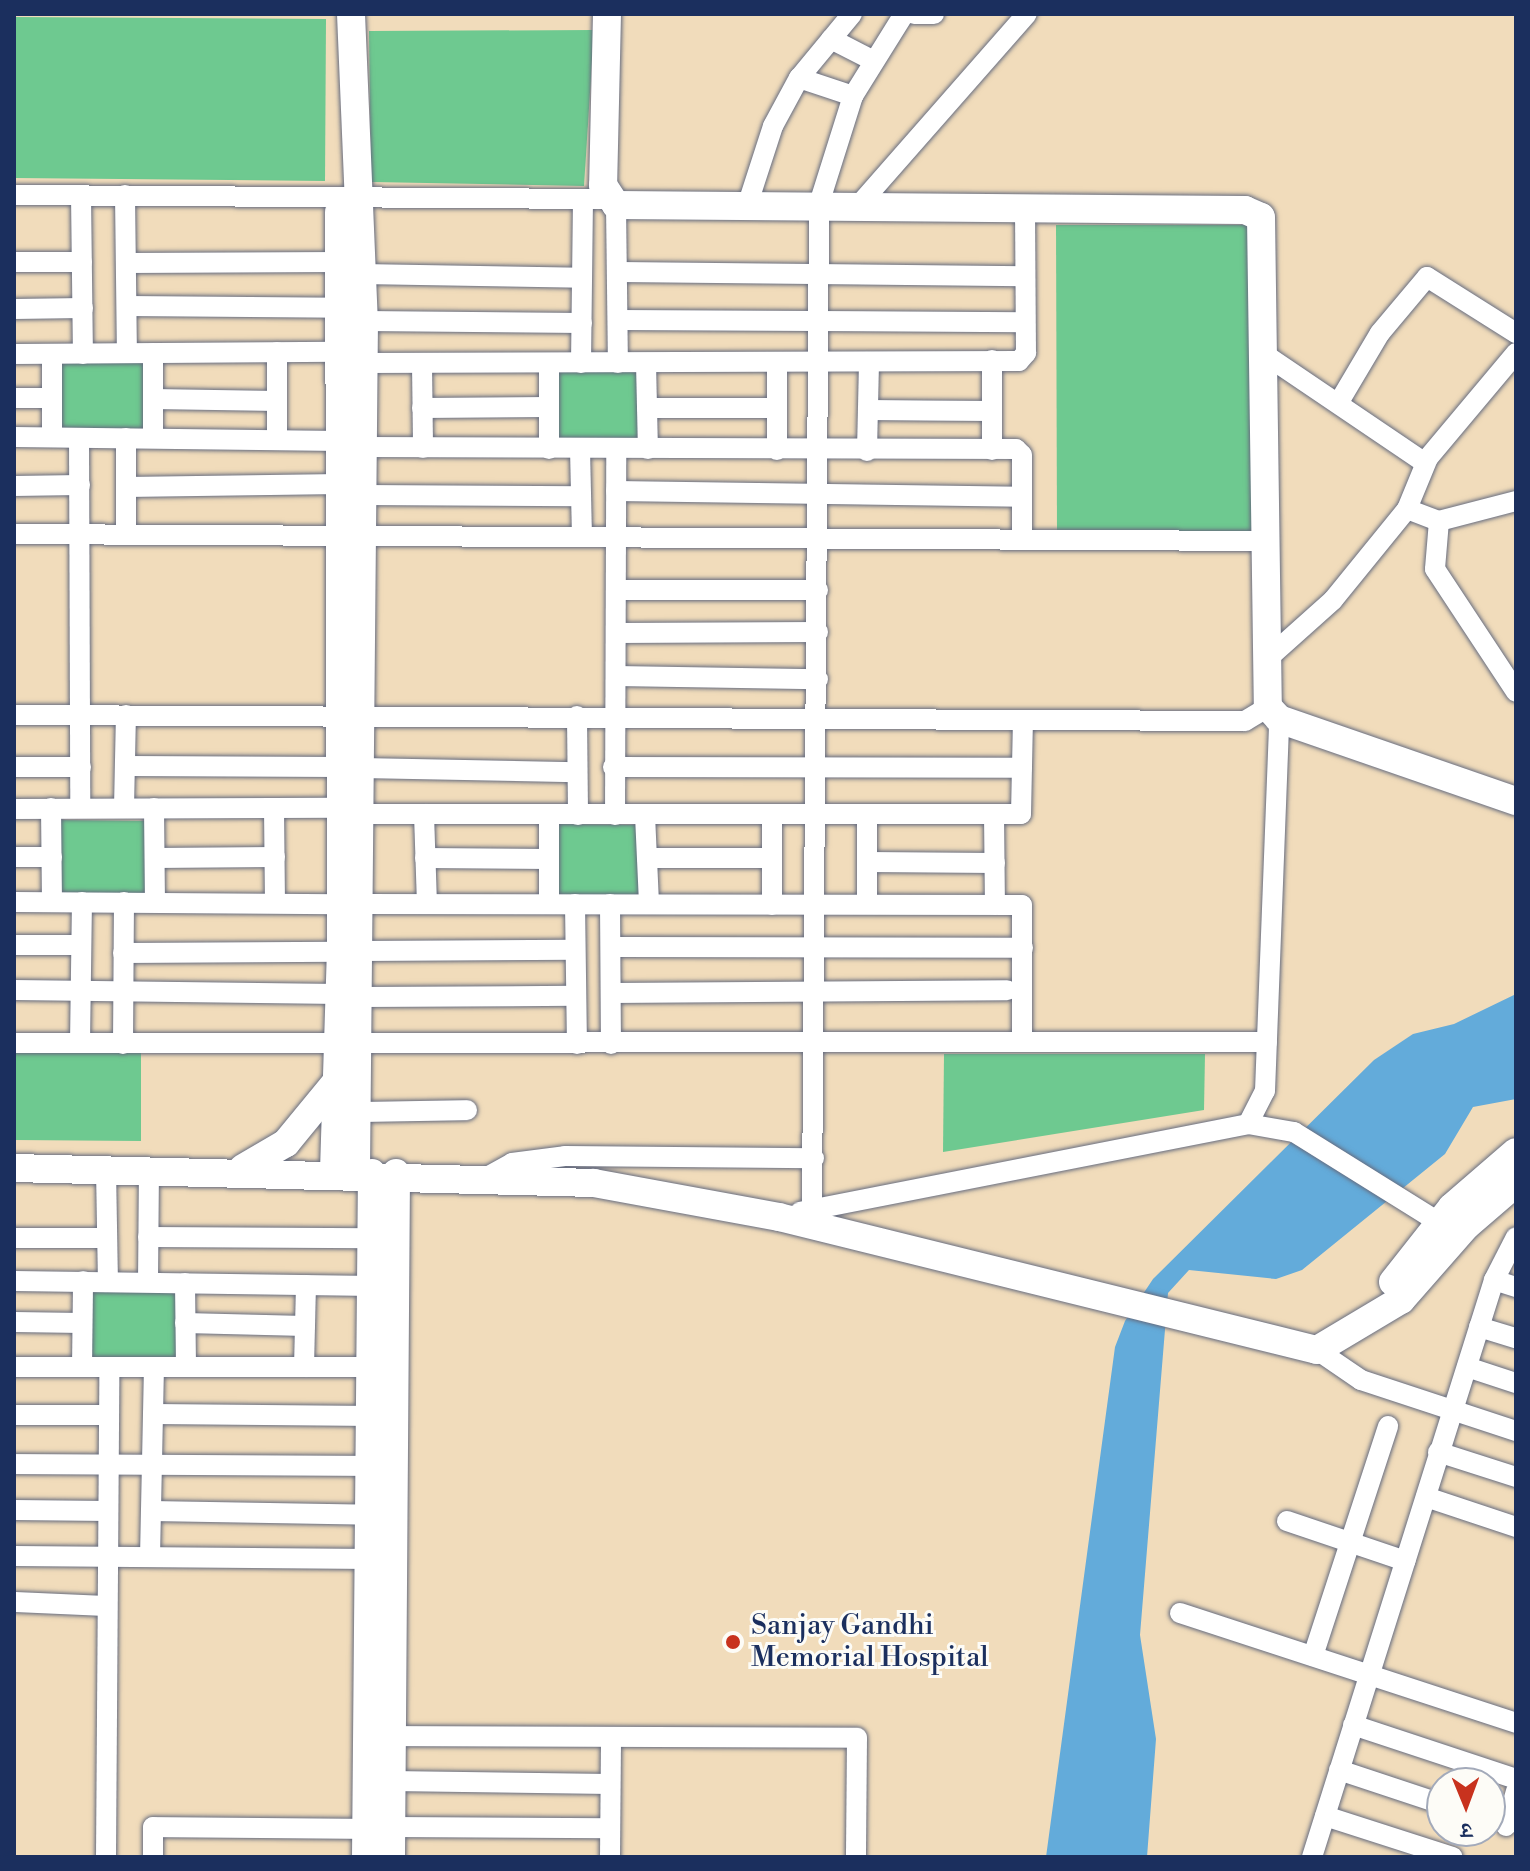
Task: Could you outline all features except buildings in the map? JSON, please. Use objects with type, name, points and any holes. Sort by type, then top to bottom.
[{"type":"street","points":[[332,14],[347,197],[352,314],[350,1044],[373,1238],[371,1559],[382,1593]]},
{"type":"street","points":[[347,197],[351,14]]},
{"type":"street","points":[[581,363],[582,278],[602,202],[607,14]]},
{"type":"street","points":[[748,203],[773,126],[799,78],[852,14]]},
{"type":"street","points":[[812,1209],[819,990],[819,204],[853,96],[904,14]]},
{"type":"street","points":[[914,14],[934,14]]},
{"type":"street","points":[[859,205],[1027,14]]},
{"type":"street","points":[[831,39],[874,61]]},
{"type":"street","points":[[799,78],[853,96]]},
{"type":"street","points":[[14,195],[347,197],[1254,213],[1266,233],[1266,660],[1273,713],[1265,1091],[1248,1124]]},
{"type":"street","points":[[81,195],[83,354]]},
{"type":"street","points":[[125,195],[127,353]]},
{"type":"street","points":[[602,202],[619,272],[618,363]]},
{"type":"street","points":[[14,354],[277,352],[422,363],[1025,360],[1025,208]]},
{"type":"street","points":[[14,262],[82,262]]},
{"type":"street","points":[[126,263],[582,278]]},
{"type":"street","points":[[619,272],[1025,276]]},
{"type":"street","points":[[1339,402],[1380,333],[1427,277],[1516,333]]},
{"type":"street","points":[[127,306],[582,323]]},
{"type":"street","points":[[14,309],[83,308]]},
{"type":"street","points":[[618,320],[1025,322]]},
{"type":"street","points":[[277,352],[277,440]]},
{"type":"street","points":[[153,353],[153,438]]},
{"type":"street","points":[[1266,660],[1333,600],[1407,509],[1425,463],[1516,353]]},
{"type":"street","points":[[52,354],[52,437]]},
{"type":"street","points":[[1267,356],[1425,463]]},
{"type":"street","points":[[992,360],[992,450]]},
{"type":"street","points":[[867,451],[869,362]]},
{"type":"street","points":[[422,363],[423,448]]},
{"type":"street","points":[[549,363],[549,449]]},
{"type":"street","points":[[646,363],[648,449]]},
{"type":"street","points":[[777,363],[777,450]]},
{"type":"street","points":[[14,398],[52,398]]},
{"type":"street","points":[[153,399],[277,401]]},
{"type":"street","points":[[422,408],[549,407]]},
{"type":"street","points":[[647,408],[777,408]]},
{"type":"street","points":[[868,410],[992,411]]},
{"type":"street","points":[[14,437],[277,440],[423,448],[1020,450],[1022,539]]},
{"type":"street","points":[[79,438],[80,808]]},
{"type":"street","points":[[126,438],[126,534]]},
{"type":"street","points":[[580,449],[582,536]]},
{"type":"street","points":[[615,815],[616,449]]},
{"type":"street","points":[[14,486],[80,485]]},
{"type":"street","points":[[126,487],[581,496]]},
{"type":"street","points":[[616,491],[1021,497]]},
{"type":"street","points":[[1407,509],[1439,521],[1516,501]]},
{"type":"street","points":[[1439,521],[1435,569],[1516,692]]},
{"type":"street","points":[[14,534],[1267,541]]},
{"type":"street","points":[[616,590],[818,590]]},
{"type":"street","points":[[616,633],[818,632]]},
{"type":"street","points":[[616,676],[818,679]]},
{"type":"street","points":[[14,715],[350,714],[1245,721],[1273,713],[1516,801]]},
{"type":"street","points":[[124,808],[126,715]]},
{"type":"street","points":[[577,716],[578,815]]},
{"type":"street","points":[[14,809],[274,808],[549,815],[1021,814],[1023,720]]},
{"type":"street","points":[[126,766],[577,772]]},
{"type":"street","points":[[14,767],[81,767]]},
{"type":"street","points":[[613,767],[1022,768]]},
{"type":"street","points":[[51,808],[52,902]]},
{"type":"street","points":[[154,808],[155,902]]},
{"type":"street","points":[[274,808],[275,903]]},
{"type":"street","points":[[424,814],[427,904]]},
{"type":"street","points":[[994,814],[995,905]]},
{"type":"street","points":[[549,815],[549,904]]},
{"type":"street","points":[[645,815],[649,904]]},
{"type":"street","points":[[772,815],[772,905]]},
{"type":"street","points":[[867,815],[867,904]]},
{"type":"street","points":[[14,857],[52,857]]},
{"type":"street","points":[[155,858],[275,857]]},
{"type":"street","points":[[425,858],[549,859]]},
{"type":"street","points":[[647,858],[772,858]]},
{"type":"street","points":[[867,862],[995,863]]},
{"type":"street","points":[[14,902],[1022,905],[1022,1042]]},
{"type":"street","points":[[80,1043],[82,902]]},
{"type":"street","points":[[123,1044],[124,902]]},
{"type":"street","points":[[575,904],[577,1044]]},
{"type":"street","points":[[610,904],[611,1044]]},
{"type":"street","points":[[14,945],[81,945]]},
{"type":"street","points":[[612,947],[1023,948]]},
{"type":"street","points":[[123,953],[575,950]]},
{"type":"street","points":[[14,990],[350,996],[576,996]]},
{"type":"street","points":[[611,993],[1007,990]]},
{"type":"street","points":[[14,1043],[1267,1042]]},
{"type":"street","points":[[239,1170],[286,1143],[338,1080],[350,1044]]},
{"type":"street","points":[[338,1080],[364,1172],[382,1593],[379,1828],[366,1857]]},
{"type":"street","points":[[357,1112],[467,1110]]},
{"type":"street","points":[[779,1217],[1248,1124],[1294,1132],[1440,1223]]},
{"type":"street","points":[[1367,1323],[1440,1223],[1516,1152]]},
{"type":"street","points":[[487,1177],[512,1163],[565,1156],[814,1158]]},
{"type":"street","points":[[14,1168],[364,1172],[594,1183],[779,1217],[1092,1290],[1235,1327],[1317,1350],[1345,1373],[1516,1431]]},
{"type":"street","points":[[106,1169],[108,1282]]},
{"type":"street","points":[[148,1282],[149,1169]]},
{"type":"street","points":[[1317,1350],[1401,1300],[1467,1225],[1516,1183]]},
{"type":"street","points":[[148,1237],[373,1238]]},
{"type":"street","points":[[1312,1857],[1494,1280],[1516,1237]]},
{"type":"street","points":[[14,1238],[107,1238]]},
{"type":"street","points":[[1494,1280],[1516,1287]]},
{"type":"street","points":[[14,1281],[374,1286]]},
{"type":"street","points":[[82,1367],[83,1281]]},
{"type":"street","points":[[185,1283],[186,1367]]},
{"type":"street","points":[[304,1367],[306,1285]]},
{"type":"street","points":[[14,1322],[82,1323]]},
{"type":"street","points":[[185,1323],[305,1326]]},
{"type":"street","points":[[1479,1327],[1516,1338]]},
{"type":"street","points":[[14,1367],[374,1367]]},
{"type":"street","points":[[106,1857],[109,1367]]},
{"type":"street","points":[[150,1557],[154,1367]]},
{"type":"street","points":[[1467,1367],[1516,1383]]},
{"type":"street","points":[[153,1414],[374,1416]]},
{"type":"street","points":[[14,1415],[109,1415]]},
{"type":"street","points":[[1313,1656],[1388,1426]]},
{"type":"street","points":[[1438,1452],[1516,1477]]},
{"type":"street","points":[[14,1464],[373,1466]]},
{"type":"street","points":[[1426,1497],[1516,1527]]},
{"type":"street","points":[[14,1510],[108,1511]]},
{"type":"street","points":[[151,1511],[372,1515]]},
{"type":"street","points":[[1287,1521],[1405,1561]]},
{"type":"street","points":[[14,1556],[371,1559]]},
{"type":"street","points":[[14,1602],[107,1606]]},
{"type":"street","points":[[1180,1613],[1516,1723]]},
{"type":"street","points":[[1353,1725],[1516,1779]]},
{"type":"street","points":[[382,1756],[611,1737],[857,1738],[857,1857]]},
{"type":"street","points":[[610,1857],[611,1737]]},
{"type":"street","points":[[382,1756],[610,1784]]},
{"type":"street","points":[[1339,1770],[1426,1799]]},
{"type":"street","points":[[1506,1819],[1516,1790]]},
{"type":"street","points":[[1325,1816],[1453,1857]]},
{"type":"street","points":[[153,1857],[153,1827],[610,1828]]},
{"type":"street","points":[[379,1828],[391,1857]]},
{"type":"green space","points":[[14,17],[326,19],[325,181],[14,178]]},
{"type":"green space","points":[[594,30],[584,186],[371,182],[369,31]]},
{"type":"green space","points":[[1056,225],[1253,225],[1255,532],[1057,533]]},
{"type":"green space","points":[[56,358],[148,358],[147,433],[56,432]]},
{"type":"green space","points":[[552,370],[643,371],[643,446],[551,445]]},
{"type":"green space","points":[[59,820],[150,821],[150,895],[58,895]]},
{"type":"green space","points":[[552,824],[643,825],[643,900],[552,899]]},
{"type":"green space","points":[[14,1051],[141,1051],[141,1141],[14,1140]]},
{"type":"green space","points":[[944,1054],[1205,1054],[1204,1110],[943,1152]]},
{"type":"green space","points":[[86,1286],[178,1287],[177,1361],[86,1361]]},
{"type":"water","points":[[1516,994],[1516,1099],[1473,1107],[1445,1154],[1302,1270],[1276,1279],[1189,1270],[1168,1293],[1140,1635],[1156,1739],[1147,1857],[1046,1857],[1115,1347],[1125,1321],[1153,1279],[1374,1060],[1413,1034],[1454,1024]]},
{"type":"place","name":"Sanjay Gandhi Memorial Hospital","points":[[733,1642]]}]
